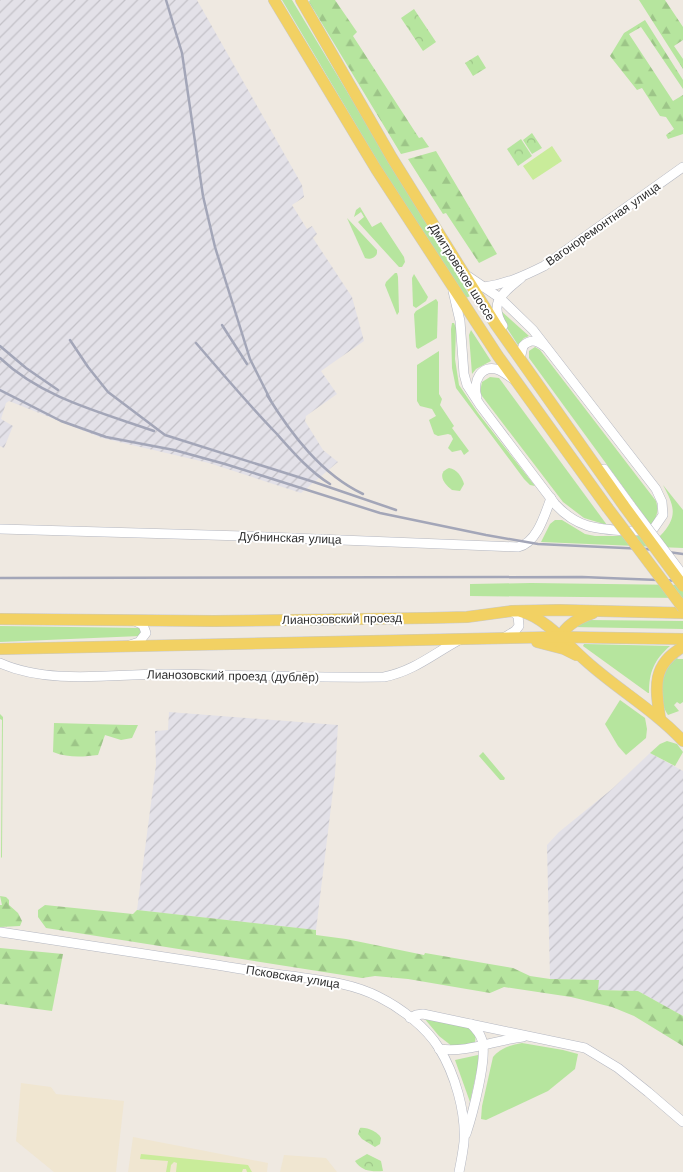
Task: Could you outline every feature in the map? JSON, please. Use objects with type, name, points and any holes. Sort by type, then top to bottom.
[{"type":"main road","name":"Дмитровское шоссе","points":[[274,0],[376,169],[515,380],[683,608]]},
{"type":"main road","name":"Дмитровское шоссе","points":[[301,0],[392,158],[517,358],[627,506],[683,586]]},
{"type":"main road","name":"Лианозовский проезд","points":[[0,619],[135,621],[467,617],[514,611],[683,613]]},
{"type":"main road","points":[[514,611],[535,617],[585,660],[660,718],[683,741]]},
{"type":"main road","points":[[564,649],[559,641],[564,632],[577,620],[597,612]]},
{"type":"main road","name":"Лианозовский проезд","points":[[0,649],[130,645],[498,640],[560,637],[683,638]]},
{"type":"main road","points":[[525,639],[564,649],[585,660]]},
{"type":"main road","points":[[660,718],[656,686],[660,669],[668,658],[683,648]]},
{"type":"street","name":"Вагоноремонтная улица","points":[[484,287],[502,285],[544,266],[683,167]]},
{"type":"street","points":[[463,274],[500,298],[524,320],[548,349]]},
{"type":"street","name":"Вагоноремонтная улица","points":[[500,298],[521,278]]},
{"type":"street","name":"Дмитровское шоссе","points":[[452,286],[460,321],[464,374],[470,391],[558,507],[573,519],[599,530],[648,530],[654,528],[663,515],[662,502],[656,489],[548,349]]},
{"type":"street","points":[[500,298],[496,305],[496,313],[522,355],[627,506],[683,576]]},
{"type":"street","points":[[522,355],[523,346],[530,341],[540,343],[548,349]]},
{"type":"street","name":"Дмитровское шоссе","points":[[480,405],[474,390],[474,383],[482,373],[498,369],[515,380]]},
{"type":"street","name":"Дубнинская улица","points":[[0,529],[518,547],[523,546],[535,535],[551,498]]},
{"type":"street","points":[[498,640],[509,636],[519,626],[518,616],[514,611]]},
{"type":"street","points":[[130,645],[139,642],[146,633],[144,625],[135,621]]},
{"type":"street","name":"Лианозовский проезд (дублёр)","points":[[0,663],[24,671],[82,676],[164,674],[384,677],[400,674],[459,640]]},
{"type":"street","name":"Псковская улица","points":[[0,932],[256,972],[321,980],[351,987],[380,997],[410,1018],[432,1038],[451,1075],[463,1124],[464,1142],[459,1172]]},
{"type":"street","points":[[410,1018],[423,1014],[585,1048],[618,1068],[683,1122]]},
{"type":"street","points":[[464,1142],[474,1110],[484,1046],[479,1032],[471,1024]]},
{"type":"street","points":[[439,1049],[452,1051],[484,1046],[508,1039],[533,1036]]},
{"type":"street","points":[[483,1062],[496,1047],[508,1039]]},
{"type":"shaded area","points":[[0,0],[197,0],[302,185],[304,197],[292,205],[307,229],[312,226],[317,234],[313,238],[352,297],[364,341],[321,371],[337,394],[306,416],[305,421],[323,450],[338,462],[301,493],[209,463],[102,438],[9,401],[6,403],[1,419],[13,426],[4,448],[0,446]]},
{"type":"shaded area","points":[[169,712],[338,725],[335,774],[316,930],[137,910],[156,765],[155,731],[168,730]]},
{"type":"shaded area","points":[[650,753],[683,771],[683,1016],[638,991],[598,990],[598,980],[550,979],[547,845],[559,832],[612,789]]},
{"type":"shaded area","points":[[21,1083],[51,1087],[56,1094],[124,1101],[116,1172],[54,1172],[16,1141]]},
{"type":"shaded area","points":[[133,1137],[268,1163],[267,1172],[128,1172]]},
{"type":"shaded area","points":[[284,1155],[326,1158],[337,1172],[280,1172]]},
{"type":"green space","points":[[282,0],[292,0],[470,296],[466,298],[381,167]]},
{"type":"green space","points":[[310,0],[335,0],[357,32],[353,36],[419,138],[422,137],[429,147],[401,154],[309,2]]},
{"type":"green space","points":[[639,0],[665,0],[683,27],[683,40],[674,46],[683,59],[683,69]]},
{"type":"green space","points":[[414,9],[436,42],[423,51],[401,18]]},
{"type":"green space","points":[[645,20],[683,80],[683,89],[641,27],[629,34],[673,101],[683,95],[683,134],[668,139],[666,135],[674,129],[666,117],[660,116],[642,88],[637,90],[610,56],[624,33]]},
{"type":"green space","points":[[478,55],[486,68],[473,76],[465,63]]},
{"type":"green space","points":[[532,133],[542,148],[532,154],[523,140]]},
{"type":"green space","points":[[521,139],[532,156],[518,166],[507,149]]},
{"type":"green space","points":[[552,146],[562,161],[533,180],[523,166]]},
{"type":"green space","points":[[436,151],[497,254],[479,263],[446,213],[443,214],[408,159]]},
{"type":"green space","points":[[360,207],[372,227],[381,222],[404,257],[405,262],[402,267],[399,267],[358,222],[364,217],[361,212],[354,217],[356,210]]},
{"type":"green space","points":[[347,218],[377,250],[374,257],[365,258]]},
{"type":"green space","points":[[397,273],[398,277],[399,312],[397,315],[385,285]]},
{"type":"green space","points":[[414,274],[428,297],[426,301],[416,308],[413,306],[412,278]]},
{"type":"green space","points":[[436,299],[438,302],[437,338],[418,349],[416,347],[414,314]]},
{"type":"green space","points":[[500,310],[529,336],[524,338],[518,345],[499,316]]},
{"type":"green space","points":[[452,323],[454,323],[456,328],[455,359],[459,385],[478,413],[535,486],[530,485],[524,479],[456,388],[452,368]]},
{"type":"green space","points":[[471,330],[491,361],[476,369],[472,374],[469,335]]},
{"type":"green space","points":[[535,347],[540,350],[656,501],[657,514],[651,525],[529,358],[529,351]]},
{"type":"green space","points":[[439,351],[439,394],[442,399],[440,405],[454,426],[452,428],[469,451],[464,455],[461,450],[452,452],[448,448],[453,439],[451,435],[438,436],[434,434],[429,420],[436,416],[432,409],[420,406],[417,401],[417,365]]},
{"type":"green space","points":[[490,377],[499,378],[607,525],[584,518],[563,502],[482,396],[480,392],[482,382]]},
{"type":"green space","points":[[449,468],[457,472],[462,479],[464,484],[460,491],[452,490],[443,479],[443,473]]},
{"type":"green space","points":[[663,485],[683,510],[683,548],[541,542],[550,524],[555,520],[562,520],[585,534],[595,536],[660,536],[670,523],[673,512]]},
{"type":"green space","points":[[470,584],[683,585],[683,598],[470,596]]},
{"type":"green space","points":[[588,620],[683,621],[683,629],[572,627]]},
{"type":"green space","points":[[0,626],[141,628],[142,630],[140,636],[0,642]]},
{"type":"green space","points":[[584,644],[670,646],[656,661],[651,673],[648,693],[583,646]]},
{"type":"green space","points":[[676,657],[683,659],[683,702],[680,704],[677,702],[674,705],[679,711],[668,715],[662,700],[661,684],[666,670]]},
{"type":"green space","points":[[620,700],[645,718],[647,729],[646,738],[626,755],[618,746],[605,724]]},
{"type":"green space","points":[[0,714],[3,717],[1,858],[2,720],[0,719]]},
{"type":"green space","points":[[54,723],[138,725],[132,738],[121,740],[105,735],[98,755],[76,756],[53,752]]},
{"type":"green space","points":[[667,741],[677,744],[683,752],[675,766],[650,753],[660,744]]},
{"type":"green space","points":[[483,752],[505,778],[504,780],[500,780],[479,756]]},
{"type":"green space","points":[[0,896],[6,897],[9,900],[9,905],[18,913],[22,921],[20,926],[0,927],[0,905],[2,905]]},
{"type":"green space","points":[[45,905],[133,914],[137,910],[316,930],[316,935],[346,939],[424,955],[425,953],[513,968],[530,976],[550,979],[599,980],[598,990],[638,991],[683,1016],[683,1046],[634,1016],[612,1007],[571,997],[504,987],[490,993],[408,979],[375,976],[362,978],[46,928],[38,917],[38,910]]},
{"type":"green space","points":[[0,948],[63,954],[52,1011],[0,1004]]},
{"type":"green space","points":[[424,1018],[468,1027],[476,1034],[475,1042],[473,1045],[453,1047],[439,1036]]},
{"type":"green space","points":[[522,1043],[578,1054],[575,1069],[548,1091],[486,1120],[481,1119],[493,1057],[506,1047]]},
{"type":"green space","points":[[480,1056],[470,1102],[455,1060]]},
{"type":"green space","points":[[360,1128],[375,1132],[381,1138],[380,1144],[375,1147],[362,1139],[358,1134]]},
{"type":"green space","points":[[141,1154],[248,1165],[252,1172],[247,1172],[246,1169],[243,1169],[242,1172],[176,1172],[177,1163],[174,1162],[171,1165],[170,1172],[166,1172],[168,1161],[140,1159]]},
{"type":"green space","points":[[367,1154],[381,1161],[383,1171],[367,1170],[357,1164],[355,1161]]},
{"type":"railway","points":[[166,0],[182,53],[203,196],[215,247],[250,359],[271,401]]},
{"type":"railway","points":[[222,325],[247,364]]},
{"type":"railway","points":[[70,340],[108,392],[165,435],[396,510]]},
{"type":"railway","points":[[196,343],[295,454],[330,484]]},
{"type":"railway","points":[[0,346],[26,368],[58,390]]},
{"type":"railway","points":[[0,358],[16,372],[53,394],[154,431]]},
{"type":"railway","points":[[0,390],[61,421],[106,437],[174,450],[225,464],[380,513],[538,544],[646,549],[683,554]]},
{"type":"railway","points":[[267,395],[286,424],[308,452],[334,476],[363,494]]},
{"type":"railway","points":[[0,578],[582,577],[683,581]]}]
